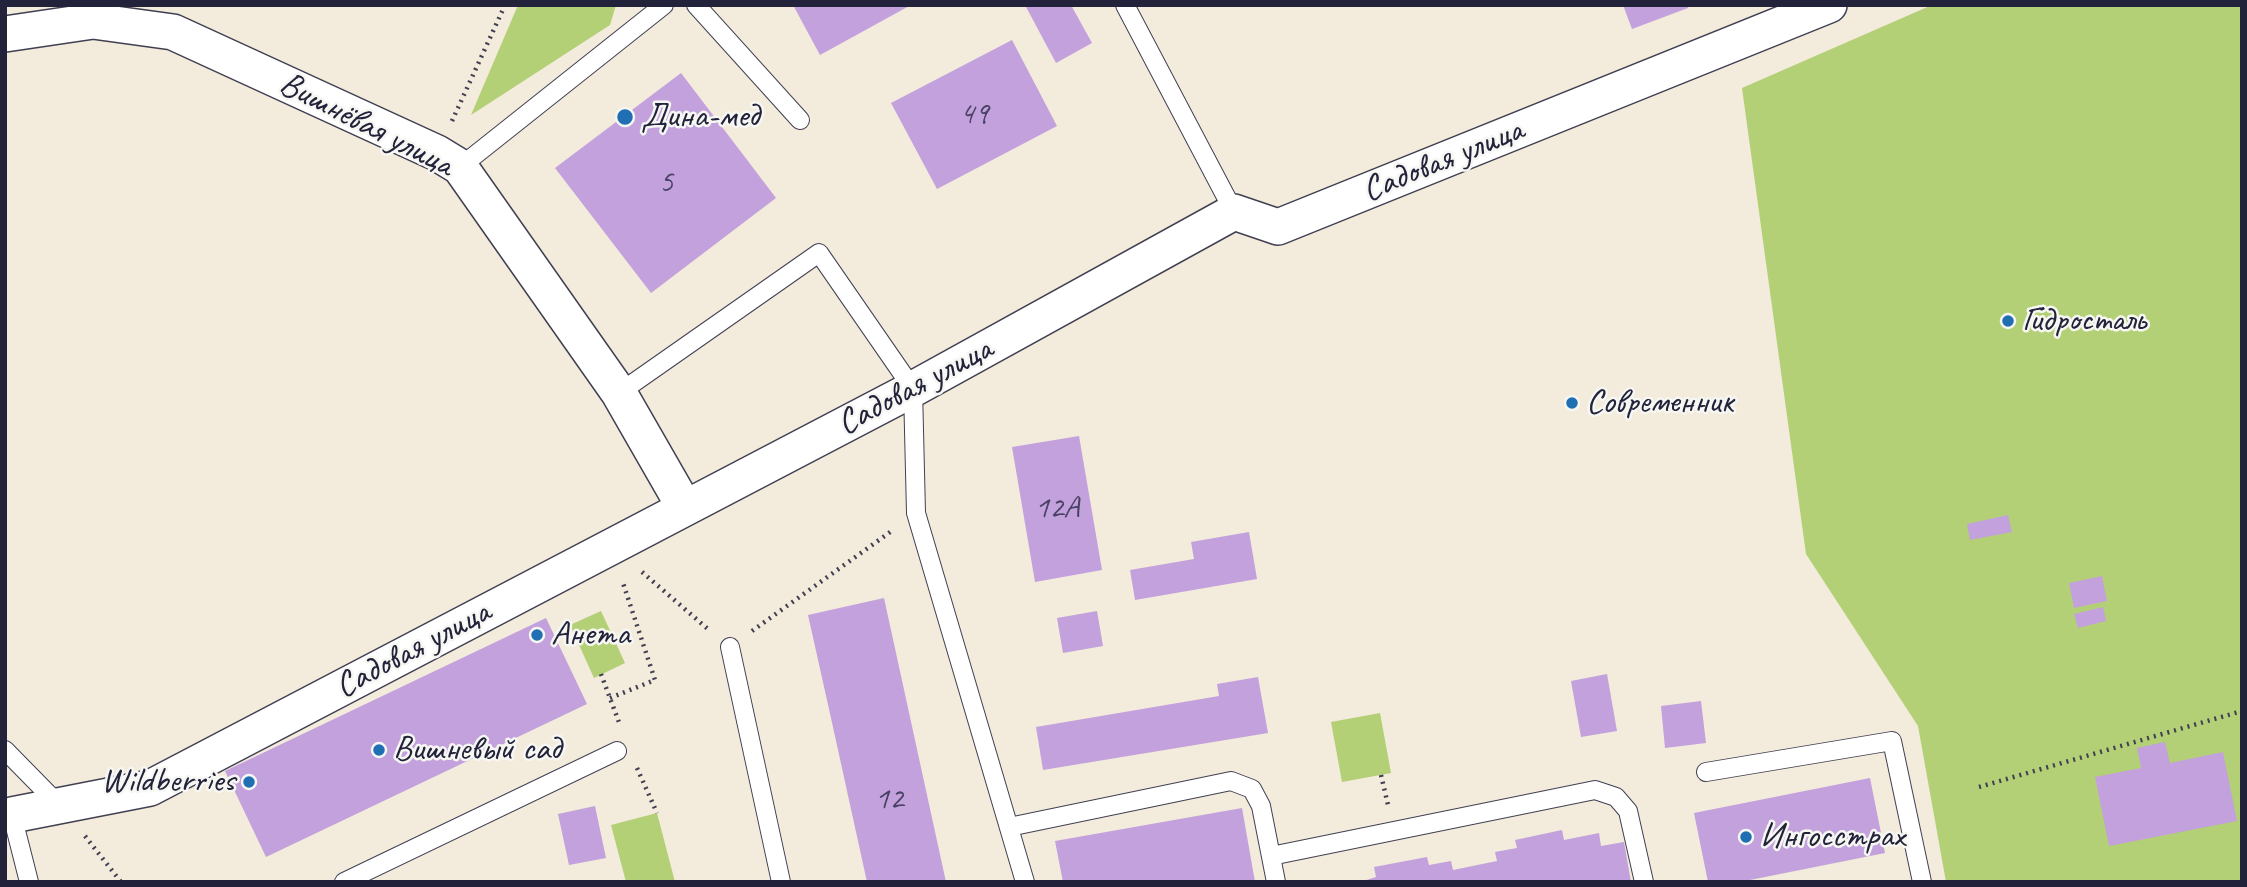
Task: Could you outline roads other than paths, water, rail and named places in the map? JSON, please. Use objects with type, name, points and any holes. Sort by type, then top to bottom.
[{"type":"street","name":"Садовая улица","points":[[8,816],[150,788],[913,389],[1234,212],[1278,227],[1829,5]]},
{"type":"street","name":"Вишнёвая улица","points":[[5,34],[93,21],[173,32],[448,160],[620,393],[685,508]]},
{"type":"lane","points":[[448,160],[664,5]]},
{"type":"lane","points":[[696,5],[800,120]]},
{"type":"lane","points":[[1125,5],[1234,212]]},
{"type":"lane","points":[[620,393],[819,253],[913,389],[916,513],[1025,882]]},
{"type":"lane","points":[[730,648],[782,882]]},
{"type":"lane","points":[[1706,772],[1892,741],[1923,882]]},
{"type":"lane","points":[[344,882],[622,748]]},
{"type":"lane","points":[[5,750],[60,806]]},
{"type":"lane","points":[[1009,827],[1231,781],[1252,789],[1261,806],[1276,882]]},
{"type":"lane","points":[[1271,856],[1595,790],[1616,797],[1628,811],[1644,882]]},
{"type":"lane","points":[[8,816],[29,882]]},
{"type":"place","name":"Дина-мед","points":[[625,117]]},
{"type":"place","name":"Гидросталь","points":[[2008,321]]},
{"type":"place","name":"Современник","points":[[1572,403]]},
{"type":"place","name":"Анета","points":[[537,635]]},
{"type":"place","name":"Вишневый сад","points":[[379,750]]},
{"type":"place","name":"Wildberries","points":[[249,782]]},
{"type":"place","name":"Ингосстрах","points":[[1746,837]]}]
